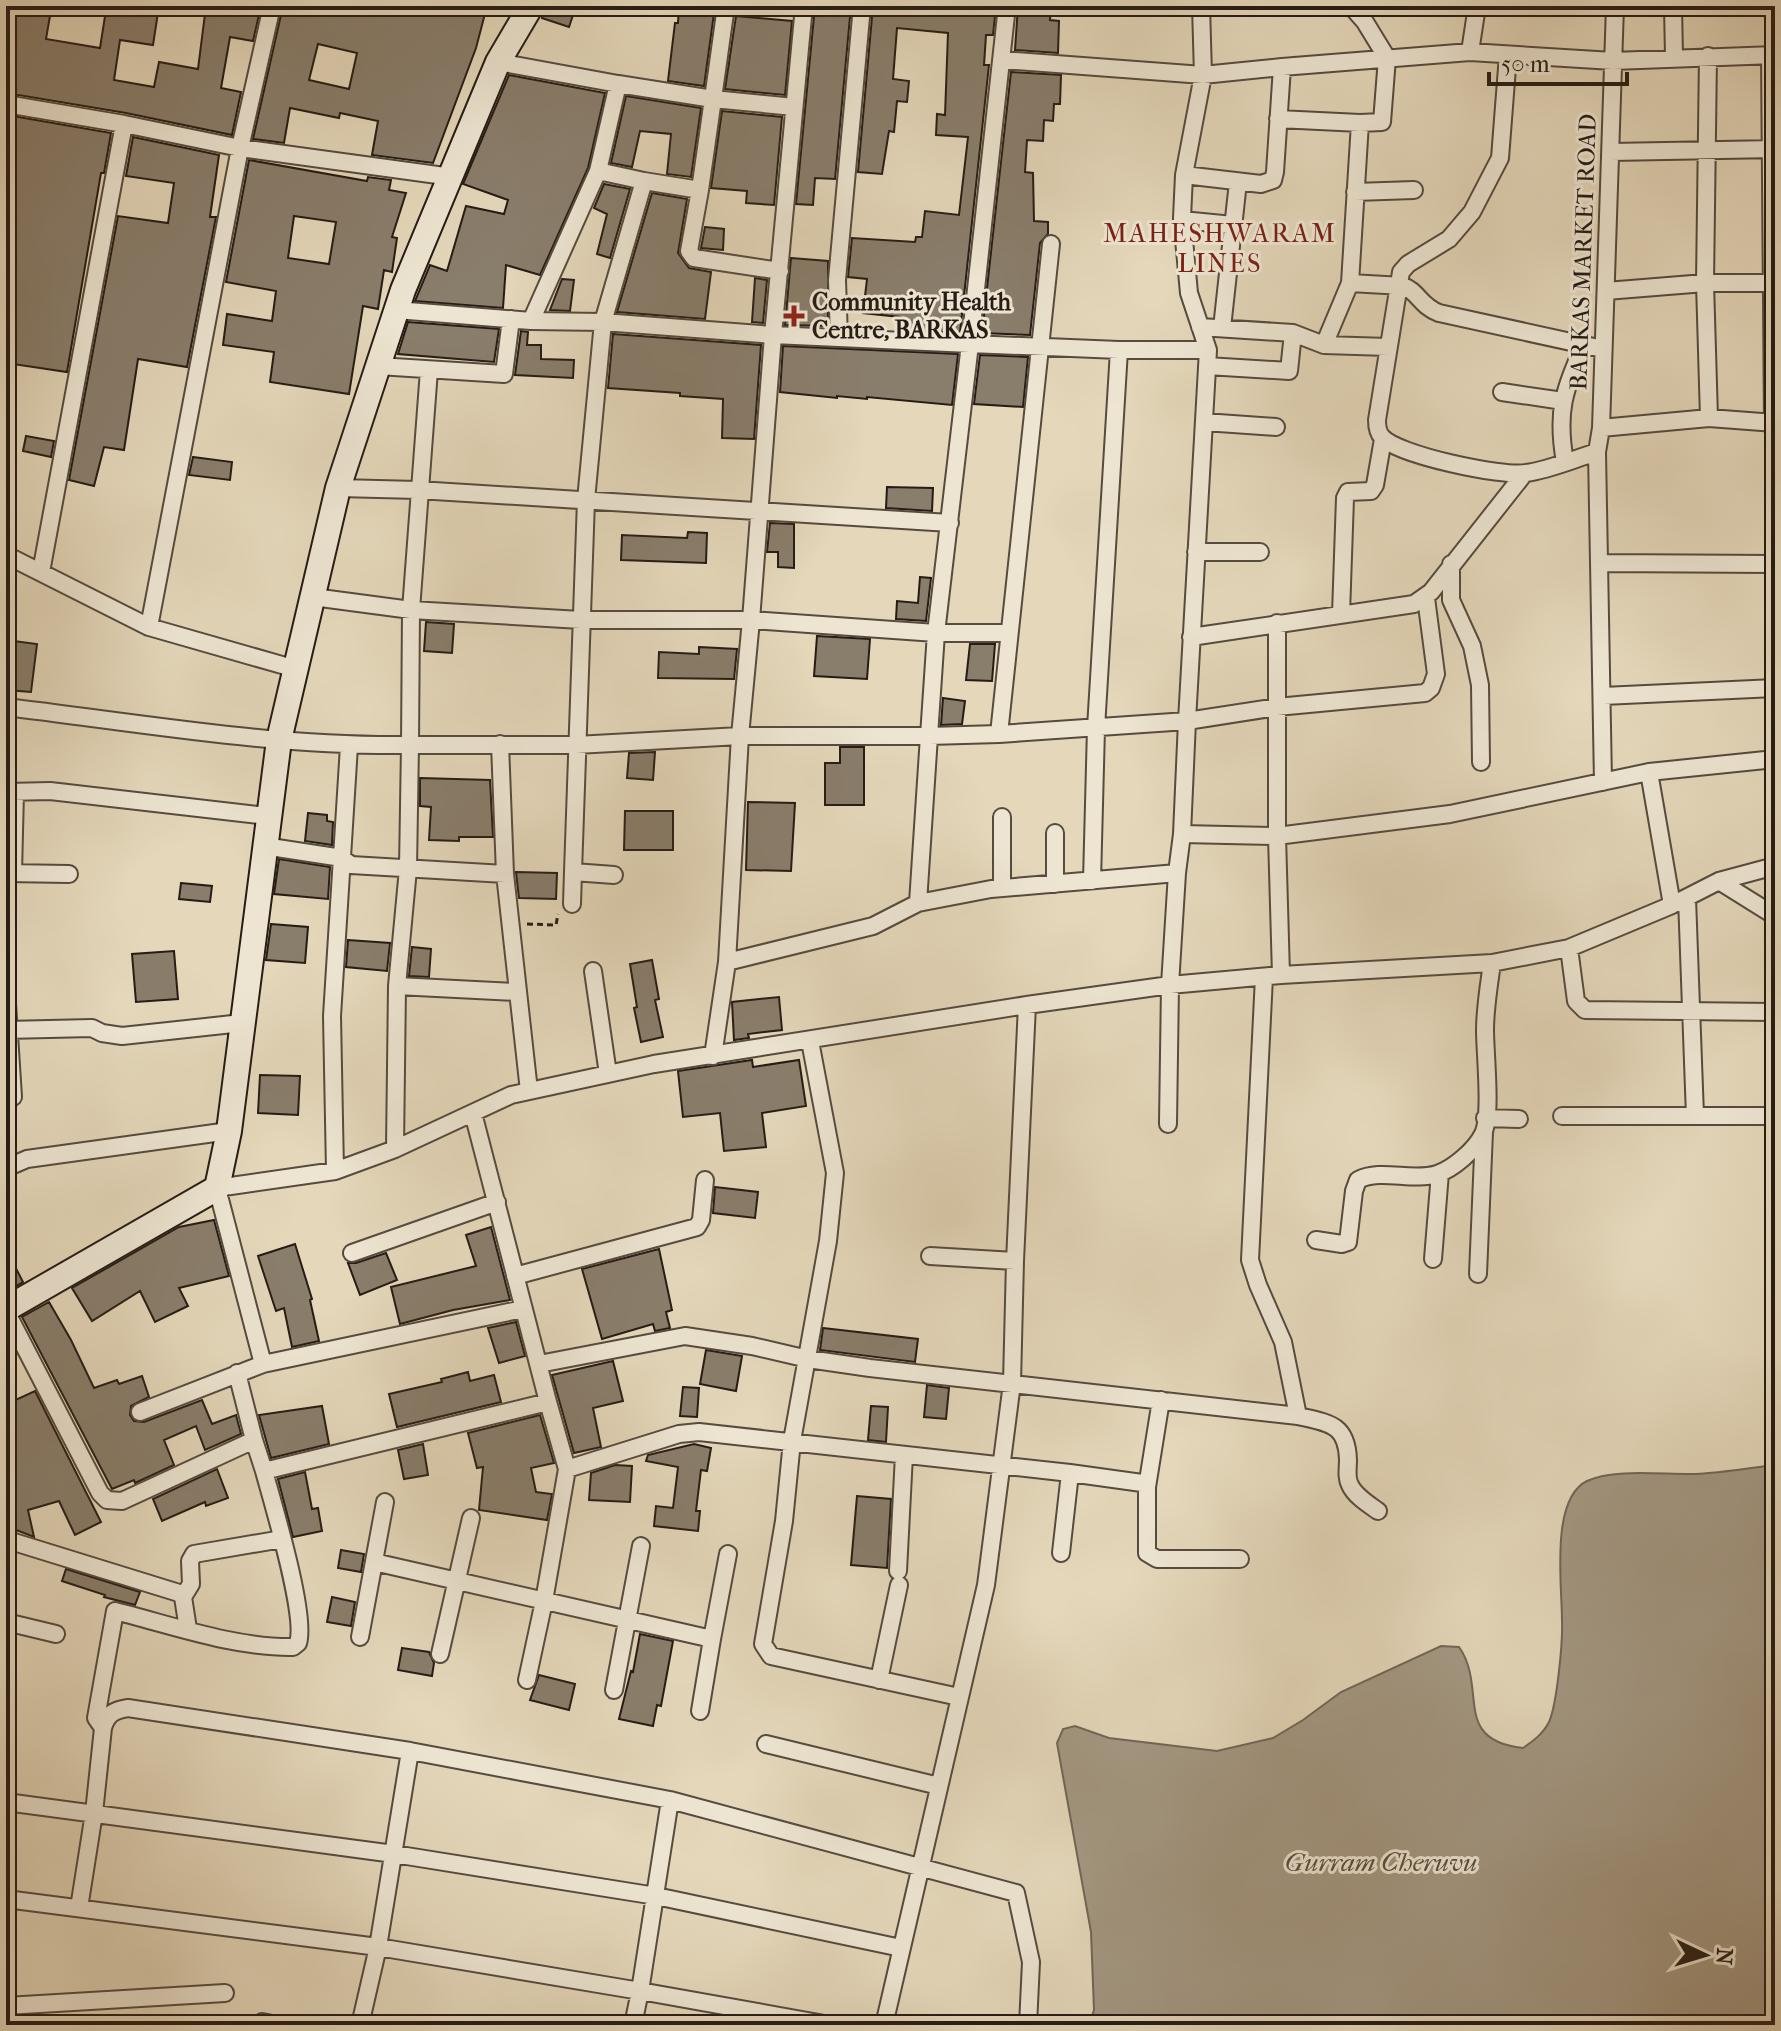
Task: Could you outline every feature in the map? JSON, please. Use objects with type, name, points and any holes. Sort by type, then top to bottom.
[{"type":"street","points":[[149,627],[240,148],[272,6]]},
{"type":"street","points":[[263,1364],[217,1188],[229,1131],[279,740],[338,488],[396,310],[498,62],[531,6]]},
{"type":"street","points":[[726,6],[689,251],[694,258],[780,271]]},
{"type":"street","points":[[713,1056],[727,962],[740,736],[804,6]]},
{"type":"street","points":[[839,338],[837,280],[862,6]]},
{"type":"street","points":[[918,903],[936,633],[1007,6]]},
{"type":"street","points":[[1168,1124],[1170,985],[1182,834],[1208,358],[1189,293],[1182,220],[1184,175],[1203,75],[1201,6]]},
{"type":"street","points":[[1278,119],[1382,122],[1387,58],[1365,22],[1351,6]]},
{"type":"street","points":[[1470,52],[1477,6]]},
{"type":"street","name":"BARKAS MARKET ROAD","points":[[1603,782],[1597,452],[1601,428],[1615,6]]},
{"type":"street","points":[[1673,6],[1674,57]]},
{"type":"street","points":[[1002,60],[1203,75],[1470,52],[1613,61],[1773,55],[1774,423],[1709,418],[1601,428]]},
{"type":"street","points":[[1341,614],[1345,498],[1352,490],[1371,491],[1375,485],[1383,439],[1377,420],[1397,285],[1401,272],[1408,264],[1449,239],[1472,212],[1500,158],[1508,55]]},
{"type":"street","points":[[1708,56],[1705,283],[1709,418]]},
{"type":"street","points":[[498,62],[713,99],[794,107]]},
{"type":"street","points":[[1184,175],[1261,184],[1273,180],[1282,67]]},
{"type":"street","points":[[531,321],[598,171],[618,84]]},
{"type":"street","points":[[6,104],[240,148],[452,177]]},
{"type":"street","points":[[1324,345],[1350,283],[1360,123]]},
{"type":"street","points":[[41,572],[124,124]]},
{"type":"street","points":[[1611,152],[1773,149]]},
{"type":"street","points":[[598,171],[700,190]]},
{"type":"street","points":[[572,904],[586,500],[603,322],[644,181]]},
{"type":"street","points":[[1222,328],[1238,182]]},
{"type":"street","points":[[1355,192],[1414,190]]},
{"type":"street","points":[[1182,220],[1233,225]]},
{"type":"street","points":[[999,734],[1051,244]]},
{"type":"street","points":[[1350,283],[1409,288],[1424,306],[1439,313],[1603,349]]},
{"type":"street","points":[[1606,291],[1705,283],[1773,283]]},
{"type":"street","points":[[396,310],[773,335],[1119,350],[1208,358],[1289,371],[1293,333]]},
{"type":"street","points":[[378,366],[504,374],[511,319]]},
{"type":"street","points":[[1200,327],[1293,333],[1324,345],[1388,347]]},
{"type":"street","points":[[1565,462],[1559,429],[1563,401],[1584,345]]},
{"type":"street","points":[[1092,881],[1096,728],[1119,350]]},
{"type":"street","points":[[395,1149],[397,986],[408,869],[411,610],[429,370]]},
{"type":"street","points":[[1502,392],[1563,401]]},
{"type":"street","points":[[1204,422],[1276,427]]},
{"type":"street","points":[[1383,439],[1473,469],[1524,474],[1597,452]]},
{"type":"street","points":[[1191,637],[1414,604],[1426,598],[1524,474]]},
{"type":"street","points":[[338,488],[418,490],[950,523]]},
{"type":"street","points":[[1196,552],[1260,552]]},
{"type":"street","points":[[6,555],[149,627],[296,669]]},
{"type":"street","points":[[1600,563],[1775,564]]},
{"type":"street","points":[[1451,564],[1451,600],[1472,646],[1480,685],[1481,762]]},
{"type":"street","points":[[313,597],[411,610],[581,620],[751,620],[936,633],[1009,633]]},
{"type":"street","points":[[6,707],[349,746],[576,745],[740,736],[929,736],[1096,728],[1187,721],[1277,707],[1425,693],[1431,688],[1436,674],[1426,598]]},
{"type":"street","points":[[1277,623],[1277,836],[1281,975]]},
{"type":"street","points":[[1603,696],[1775,688]]},
{"type":"street","points":[[500,744],[505,874],[529,1091]]},
{"type":"street","points":[[335,1171],[332,1016],[349,746]]},
{"type":"street","points":[[1182,834],[1277,836],[1450,814],[1649,772],[1775,759]]},
{"type":"street","points":[[1649,772],[1680,902],[1691,1011],[1695,1116]]},
{"type":"street","points":[[69,874],[10,873],[10,792],[50,791],[267,816]]},
{"type":"street","points":[[1002,817],[1002,888]]},
{"type":"street","points":[[1055,833],[1055,884]]},
{"type":"street","points":[[264,846],[342,858],[351,865],[505,874]]},
{"type":"street","points":[[254,1440],[122,1501],[107,1500],[100,1493],[6,1310],[217,1188],[335,1171],[395,1149],[511,1095],[713,1056],[1170,985],[1281,975],[1492,963],[1569,948],[1680,902],[1719,881],[1775,866]]},
{"type":"street","points":[[573,872],[614,875]]},
{"type":"street","points":[[727,962],[873,926],[918,903],[1002,888],[1177,873]]},
{"type":"street","points":[[1719,881],[1775,916]]},
{"type":"street","points":[[1569,948],[1576,1001],[1585,1010],[1775,1012]]},
{"type":"street","points":[[1478,1274],[1485,1125],[1485,1026],[1492,963]]},
{"type":"street","points":[[593,971],[608,1074]]},
{"type":"street","points":[[1264,977],[1250,1260],[1283,1342],[1298,1416]]},
{"type":"street","points":[[397,986],[517,992]]},
{"type":"street","points":[[6,988],[13,1097]]},
{"type":"street","points":[[884,2025],[986,1585],[1012,1383],[1027,1005]]},
{"type":"street","points":[[8,1030],[92,1028],[122,1036],[242,1023]]},
{"type":"street","points":[[810,1041],[835,1173],[828,1241],[792,1441],[784,1521],[763,1644],[771,1656],[959,1697]]},
{"type":"street","points":[[473,1113],[567,1469],[527,1680]]},
{"type":"street","points":[[1562,1116],[1775,1116]]},
{"type":"street","points":[[1485,1125],[1519,1119]]},
{"type":"street","points":[[1316,1240],[1348,1242],[1358,1180],[1370,1176],[1426,1177],[1440,1173],[1471,1150],[1485,1125]]},
{"type":"street","points":[[6,1168],[27,1159],[229,1131]]},
{"type":"street","points":[[1433,1259],[1440,1173]]},
{"type":"street","points":[[515,1276],[697,1227],[701,1220],[705,1180]]},
{"type":"street","points":[[352,1253],[497,1202]]},
{"type":"street","points":[[930,1256],[1015,1261]]},
{"type":"street","points":[[140,1412],[263,1364],[523,1309]]},
{"type":"street","points":[[539,1364],[685,1336],[752,1346],[808,1359],[1298,1416],[1338,1429],[1347,1440],[1350,1486],[1378,1511]]},
{"type":"street","points":[[103,1728],[96,1718],[115,1611],[244,1643],[293,1647],[298,1643],[300,1625],[282,1539],[237,1373]]},
{"type":"street","points":[[1161,1400],[1147,1487],[1147,1553],[1157,1559],[1240,1559]]},
{"type":"street","points":[[264,1471],[548,1402]]},
{"type":"street","points":[[567,1469],[679,1434],[699,1432],[1070,1473],[1142,1483],[1147,1487]]},
{"type":"street","points":[[879,1680],[899,1578],[904,1455]]},
{"type":"street","points":[[1061,1553],[1070,1473]]},
{"type":"street","points":[[360,1637],[385,1502]]},
{"type":"street","points":[[440,1654],[471,1518]]},
{"type":"street","points":[[6,1537],[173,1590],[183,1597]]},
{"type":"street","points":[[188,1629],[183,1597],[191,1584],[190,1561],[194,1554],[282,1539]]},
{"type":"street","points":[[614,1690],[641,1546]]},
{"type":"street","points":[[700,1711],[728,1554]]},
{"type":"street","points":[[374,1562],[712,1639]]},
{"type":"street","points":[[6,1622],[56,1634]]},
{"type":"street","points":[[79,1908],[103,1728],[106,1719],[115,1710],[128,1708],[410,1751],[670,1800],[1016,1893],[1031,1962],[1028,2025]]},
{"type":"street","points":[[766,1744],[939,1786]]},
{"type":"street","points":[[360,2025],[378,1947],[410,1751]]},
{"type":"street","points":[[633,2025],[670,1800]]},
{"type":"street","points":[[6,1802],[394,1854],[656,1896],[901,1948]]},
{"type":"street","points":[[6,1899],[378,1947],[830,2025]]},
{"type":"street","points":[[6,2006],[225,1993]]},
{"type":"path","points":[[510,923],[556,925],[559,911],[568,909],[572,904]]},
{"type":"water","name":"Gurram Cheruvu","points":[[1775,1465],[1775,2025],[1089,2025],[1094,2010],[1091,1932],[1057,1743],[1063,1729],[1075,1726],[1109,1738],[1217,1751],[1273,1738],[1341,1692],[1441,1646],[1459,1647],[1467,1663],[1479,1723],[1487,1735],[1501,1743],[1523,1748],[1547,1726],[1555,1701],[1562,1630],[1561,1544],[1567,1505],[1575,1491],[1587,1481],[1611,1475],[1706,1473]]},
{"type":"building","points":[[6,6],[48,6],[47,15],[50,16],[46,39],[100,48],[106,10],[132,14],[134,6],[159,6],[153,45],[120,40],[114,80],[154,87],[159,62],[198,69],[206,6],[261,6],[253,41],[230,37],[221,88],[241,92],[232,135],[6,93]]},
{"type":"building","points":[[283,6],[487,6],[476,48],[433,163],[372,155],[378,121],[340,113],[339,118],[290,108],[284,143],[253,139]],"holes":[[[318,44],[357,53],[349,89],[309,80]]]},
{"type":"building","points":[[546,6],[576,6],[569,27],[542,18]]},
{"type":"building","points":[[679,6],[715,6],[704,86],[668,81]]},
{"type":"building","points":[[815,6],[851,6],[835,179],[815,178],[813,205],[796,204]]},
{"type":"building","points":[[873,6],[996,6],[993,35],[986,35],[984,65],[989,65],[960,333],[899,330],[900,317],[863,313],[867,279],[848,277],[852,238],[915,242],[916,237],[922,237],[925,211],[959,215],[968,137],[936,135],[937,114],[945,115],[948,33],[897,28],[893,79],[909,81],[907,102],[897,101],[894,132],[889,131],[882,174],[858,172]]},
{"type":"building","points":[[1018,6],[1051,6],[1050,20],[1059,21],[1058,53],[1015,50]]},
{"type":"building","points":[[736,16],[792,21],[785,95],[725,89]]},
{"type":"building","points":[[1011,72],[1061,75],[1060,104],[1054,104],[1053,121],[1044,120],[1043,141],[1027,140],[1025,172],[1033,173],[1034,221],[1048,222],[1048,234],[1040,243],[1030,335],[982,333]]},
{"type":"building","points":[[509,75],[605,93],[588,168],[540,275],[506,265],[503,308],[415,301],[430,265],[447,271],[466,206],[504,214],[508,200],[463,184]]},
{"type":"building","points":[[626,96],[701,108],[691,177],[667,174],[671,134],[640,131],[632,167],[611,163]]},
{"type":"building","points":[[722,111],[782,117],[774,205],[746,203],[747,191],[711,188]]},
{"type":"building","points":[[7,115],[111,133],[104,173],[101,173],[67,372],[6,363]]},
{"type":"building","points":[[133,137],[219,155],[210,217],[216,217],[187,367],[138,359],[124,450],[104,447],[94,486],[69,480],[118,216],[168,223],[174,183],[126,176]]},
{"type":"building","points":[[249,160],[367,181],[368,177],[391,180],[389,190],[406,193],[392,237],[397,238],[392,272],[384,270],[378,309],[363,306],[349,394],[270,382],[274,352],[223,345],[227,314],[272,321],[276,291],[226,282]],"holes":[[[294,216],[336,222],[329,264],[288,258]]]},
{"type":"building","points":[[604,184],[630,189],[610,258],[597,254],[607,214],[594,208]]},
{"type":"building","points":[[652,193],[687,199],[678,253],[689,268],[711,272],[705,319],[617,312]]},
{"type":"building","points":[[705,227],[724,229],[723,250],[701,248]]},
{"type":"building","points":[[791,258],[828,261],[828,326],[785,325]]},
{"type":"building","points":[[755,278],[767,280],[763,323],[752,322]]},
{"type":"building","points":[[562,279],[574,280],[570,311],[550,310]]},
{"type":"building","points":[[408,322],[499,329],[494,362],[398,354]]},
{"type":"building","points":[[521,331],[528,332],[527,345],[541,345],[541,359],[574,360],[573,378],[515,375]]},
{"type":"building","points":[[613,334],[761,345],[754,439],[722,438],[723,399],[608,388]]},
{"type":"building","points":[[783,346],[958,354],[952,405],[780,392]]},
{"type":"building","points":[[980,355],[1028,357],[1023,407],[974,404]]},
{"type":"building","points":[[26,436],[54,441],[51,457],[23,451]]},
{"type":"building","points":[[193,457],[232,462],[230,480],[189,475]]},
{"type":"building","points":[[887,487],[933,488],[932,511],[886,508]]},
{"type":"building","points":[[770,523],[794,524],[794,568],[778,567],[778,552],[767,552]]},
{"type":"building","points":[[688,532],[707,533],[706,563],[621,560],[622,535],[687,538]]},
{"type":"building","points":[[920,577],[931,578],[926,621],[896,619],[897,601],[918,603]]},
{"type":"building","points":[[426,622],[454,624],[452,653],[424,651]]},
{"type":"building","points":[[817,636],[870,639],[867,679],[814,676]]},
{"type":"building","points":[[6,640],[37,644],[31,692],[6,690]]},
{"type":"building","points":[[970,644],[995,644],[992,681],[966,680]]},
{"type":"building","points":[[699,647],[737,649],[734,679],[658,678],[659,652],[699,654]]},
{"type":"building","points":[[943,698],[965,701],[962,724],[941,725]]},
{"type":"building","points":[[840,747],[864,747],[864,805],[825,805],[825,763],[840,763]]},
{"type":"building","points":[[655,752],[653,780],[627,778],[629,753]]},
{"type":"building","points":[[420,778],[490,780],[493,837],[459,837],[459,841],[429,840],[431,807],[420,806]]},
{"type":"building","points":[[748,802],[795,803],[791,871],[746,870]]},
{"type":"building","points":[[625,811],[673,811],[673,850],[624,850]]},
{"type":"building","points":[[308,813],[327,815],[327,821],[333,822],[332,845],[305,841]]},
{"type":"building","points":[[279,859],[330,867],[328,899],[274,894]]},
{"type":"building","points":[[516,872],[557,873],[556,899],[519,898]]},
{"type":"building","points":[[181,883],[212,886],[210,902],[179,899]]},
{"type":"building","points":[[271,924],[308,927],[305,963],[266,960]]},
{"type":"building","points":[[348,940],[390,943],[387,971],[346,967]]},
{"type":"building","points":[[412,947],[431,949],[429,977],[409,976]]},
{"type":"building","points":[[174,951],[178,999],[136,1002],[132,954]]},
{"type":"building","points":[[652,960],[659,999],[655,1000],[663,1037],[641,1042],[630,964]]},
{"type":"building","points":[[779,997],[782,1030],[748,1034],[749,1038],[734,1040],[732,1002]]},
{"type":"building","points":[[752,1060],[753,1067],[799,1060],[806,1106],[762,1113],[766,1147],[724,1151],[720,1113],[683,1117],[678,1071]]},
{"type":"building","points":[[260,1075],[300,1076],[298,1115],[258,1113]]},
{"type":"building","points":[[715,1187],[758,1192],[755,1218],[713,1213]]},
{"type":"building","points":[[214,1220],[229,1276],[179,1288],[188,1306],[155,1322],[140,1291],[92,1321],[72,1288],[179,1227]]},
{"type":"building","points":[[491,1227],[510,1300],[400,1324],[391,1287],[476,1266],[466,1235]]},
{"type":"building","points":[[295,1244],[312,1299],[319,1341],[292,1347],[284,1308],[276,1311],[258,1256]]},
{"type":"building","points":[[6,1249],[23,1282],[6,1292]]},
{"type":"building","points":[[659,1249],[672,1310],[666,1312],[670,1328],[655,1331],[653,1324],[602,1339],[582,1269]]},
{"type":"building","points":[[386,1253],[397,1280],[360,1295],[348,1263]]},
{"type":"building","points":[[49,1302],[94,1388],[142,1376],[149,1397],[131,1406],[130,1415],[134,1421],[144,1422],[202,1400],[212,1424],[236,1415],[241,1434],[205,1450],[196,1426],[164,1440],[174,1465],[135,1483],[134,1480],[112,1489],[22,1317]]},
{"type":"building","points":[[516,1322],[525,1356],[499,1363],[488,1328]]},
{"type":"building","points":[[823,1328],[918,1339],[915,1362],[820,1350]]},
{"type":"building","points":[[706,1350],[742,1356],[736,1391],[700,1384]]},
{"type":"building","points":[[613,1361],[623,1401],[593,1408],[601,1447],[574,1453],[552,1375]]},
{"type":"building","points":[[468,1372],[470,1381],[494,1375],[501,1402],[397,1427],[389,1394],[442,1382],[441,1379]]},
{"type":"building","points":[[927,1385],[949,1388],[946,1419],[924,1417]]},
{"type":"building","points":[[683,1387],[699,1388],[697,1417],[680,1416]]},
{"type":"building","points":[[35,1391],[101,1522],[75,1535],[59,1501],[28,1510],[34,1537],[6,1526],[6,1408],[12,1405],[11,1402]]},
{"type":"building","points":[[322,1406],[329,1444],[271,1458],[259,1415]]},
{"type":"building","points":[[871,1406],[888,1407],[886,1442],[868,1440]]},
{"type":"building","points":[[540,1415],[554,1463],[531,1468],[536,1492],[552,1494],[547,1520],[479,1510],[483,1467],[477,1468],[468,1433]]},
{"type":"building","points":[[423,1444],[428,1475],[404,1479],[398,1450]]},
{"type":"building","points":[[694,1444],[711,1448],[707,1471],[701,1470],[696,1511],[700,1511],[698,1531],[654,1526],[656,1506],[673,1508],[678,1467],[646,1461],[648,1455]]},
{"type":"building","points":[[615,1465],[632,1466],[630,1502],[589,1500],[591,1473]]},
{"type":"building","points":[[217,1469],[228,1498],[206,1506],[205,1502],[162,1521],[153,1499]]},
{"type":"building","points":[[305,1472],[312,1509],[318,1508],[322,1531],[293,1537],[278,1479]]},
{"type":"building","points":[[857,1496],[891,1499],[887,1568],[851,1565]]},
{"type":"building","points":[[341,1550],[364,1554],[361,1572],[338,1568]]},
{"type":"building","points":[[66,1569],[140,1592],[135,1605],[62,1581]]},
{"type":"building","points":[[332,1597],[355,1602],[351,1626],[327,1622]]},
{"type":"building","points":[[640,1634],[673,1641],[661,1706],[657,1705],[653,1726],[619,1719]]},
{"type":"building","points":[[402,1648],[429,1652],[434,1663],[432,1676],[398,1670]]},
{"type":"building","points":[[539,1675],[575,1684],[569,1710],[530,1700]]},
{"type":"place","name":"Community Health Centre, BARKAS","points":[[794,316]]},
{"type":"district","name":"MAHESHWARAM LINES","points":[[1220,248]]}]
